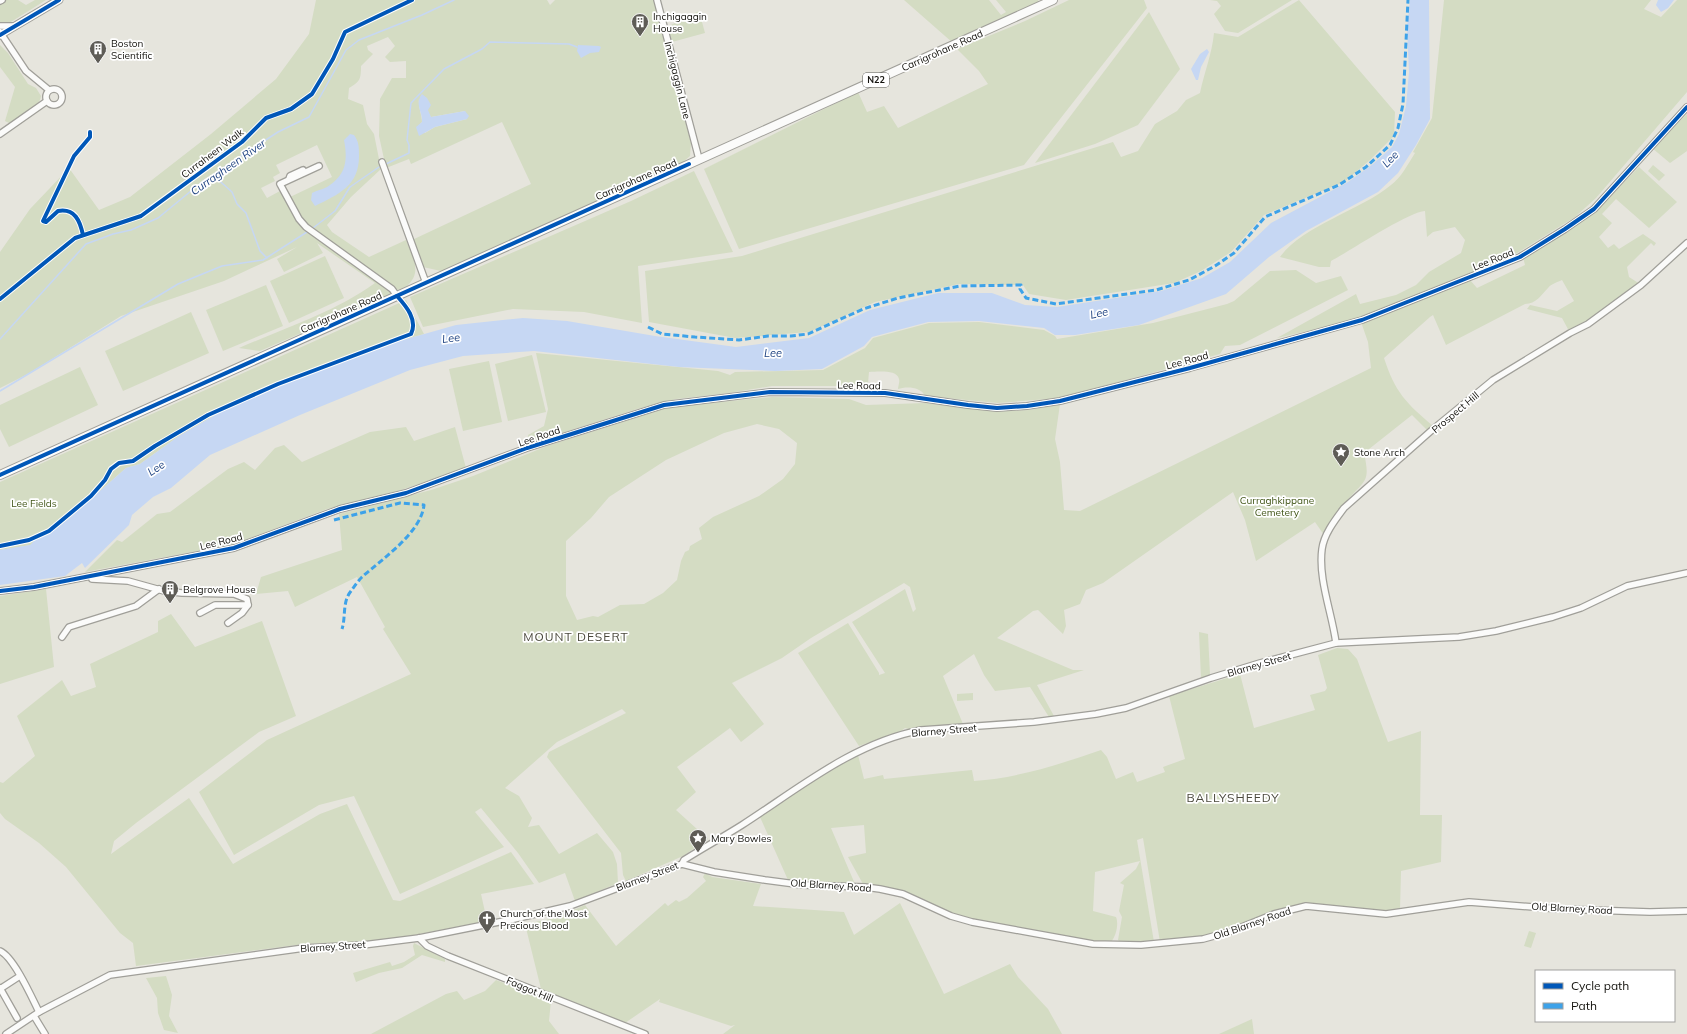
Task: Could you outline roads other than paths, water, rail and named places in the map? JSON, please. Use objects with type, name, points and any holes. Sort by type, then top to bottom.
[{"type":"highway","name":"Carrigrohane Road","points":[[0,475],[1053,0]]},
{"type":"main road","points":[[0,34],[59,0]]},
{"type":"street","name":"Inchigaggin Lane","points":[[657,0],[699,159]]},
{"type":"street","points":[[0,26],[15,26]]},
{"type":"street","points":[[7,43],[15,26]]},
{"type":"street","points":[[0,34],[31,76],[49,90],[57,89],[61,92],[62,98],[56,105],[50,104],[47,101],[46,94],[49,90]]},
{"type":"street","points":[[0,42],[14,57],[18,58]]},
{"type":"street","points":[[0,134],[47,101]]},
{"type":"street","name":"Lee Road","points":[[0,591],[34,588],[234,548],[340,509],[406,493],[527,448],[664,405],[770,392],[885,393],[968,406],[997,408],[1027,406],[1060,401],[1183,370],[1360,320],[1520,257],[1565,229],[1594,208],[1687,108]]},
{"type":"street","points":[[382,162],[426,283]]},
{"type":"street","points":[[319,164],[280,184],[299,219],[306,227],[392,289],[397,296]]},
{"type":"street","name":"Prospect Hill","points":[[1336,643],[1323,574],[1322,548],[1333,523],[1344,508],[1432,430],[1487,385],[1507,371],[1601,315],[1641,285],[1687,243]]},
{"type":"street","name":"Blarney Street","points":[[6,1034],[37,1014],[105,977],[131,971],[304,948],[362,945],[418,938],[561,909],[682,864],[684,860],[741,826],[851,754],[883,740],[921,730],[1034,722],[1096,714],[1126,708],[1239,669],[1336,643],[1460,637],[1500,630],[1553,617],[1581,608],[1627,586],[1687,573]]},
{"type":"street","points":[[84,578],[128,581],[159,590],[182,593],[234,594],[247,599],[248,605],[242,613],[228,623]]},
{"type":"street","points":[[62,637],[69,627],[136,606],[159,590]]},
{"type":"street","points":[[200,613],[215,605],[248,605]]},
{"type":"street","name":"Old Blarney Road","points":[[682,864],[714,872],[765,880],[880,889],[903,894],[951,916],[972,922],[1093,944],[1141,945],[1203,939],[1232,931],[1293,908],[1306,906],[1386,914],[1469,902],[1559,909],[1650,912],[1687,911]]},
{"type":"street","name":"Faggot Hill","points":[[418,938],[427,946],[456,960],[644,1034]]},
{"type":"street","points":[[0,951],[9,960],[20,976],[45,1034]]},
{"type":"street","points":[[17,1018],[0,989],[20,976]]},
{"type":"water","name":"Lee","points":[[1410,0],[1429,0],[1430,119],[1416,145],[1398,173],[1378,192],[1306,231],[1269,257],[1226,294],[1139,325],[1075,335],[1055,335],[1044,328],[979,321],[928,322],[872,337],[864,346],[822,369],[775,371],[679,367],[534,351],[463,356],[410,370],[300,415],[210,455],[171,488],[153,497],[132,515],[129,525],[85,568],[82,563],[65,576],[0,585],[0,550],[30,545],[37,538],[49,534],[126,468],[140,464],[179,436],[243,399],[375,348],[456,325],[523,318],[567,321],[655,336],[736,347],[809,338],[870,310],[938,293],[992,293],[1025,305],[1057,307],[1161,291],[1202,278],[1230,262],[1271,223],[1348,182],[1373,164],[1392,147],[1399,134],[1406,106],[1409,72],[1407,28]]},
{"type":"water","points":[[1658,0],[1674,0],[1668,8],[1661,12],[1656,5]]},
{"type":"water","points":[[578,45],[601,47],[599,52],[590,53],[581,58],[577,51]]},
{"type":"water","points":[[1207,49],[1209,52],[1201,67],[1198,80],[1196,80],[1191,69],[1200,54]]},
{"type":"water","points":[[422,94],[427,98],[431,105],[428,110],[431,117],[465,111],[469,116],[467,119],[435,127],[419,136],[416,127],[422,122],[419,101]]},
{"type":"water","points":[[350,134],[354,135],[359,147],[356,175],[346,188],[315,206],[311,200],[312,193],[327,187],[338,178],[342,172],[346,155],[344,140]]},
{"type":"waterway","name":"Curragheen River","points":[[0,339],[86,244],[113,234],[131,230],[158,218],[202,182],[278,132],[309,117],[346,50],[359,40],[422,15],[454,0]]},
{"type":"waterway","points":[[386,164],[409,153],[409,145],[407,140],[411,103],[444,69],[482,49],[490,42],[569,44],[577,47]]},
{"type":"waterway","points":[[313,228],[335,211],[350,187],[379,167]]},
{"type":"waterway","points":[[213,175],[232,192],[237,204],[246,213],[260,251],[267,258]]},
{"type":"waterway","points":[[0,391],[178,284],[222,266],[263,260],[307,232]]},
{"type":"place","name":"Inchigaggin House","points":[[640,37]]},
{"type":"place","name":"Boston Scientific","points":[[98,64]]},
{"type":"place","name":"Stone Arch","points":[[1341,467]]},
{"type":"place","name":"Belgrove House","points":[[170,604]]},
{"type":"place","name":"Mary Bowles","points":[[698,853]]},
{"type":"place","name":"Church of the Most Precious Blood","points":[[487,934]]},
{"type":"district","name":"MOUNT DESERT","points":[[576,637]]},
{"type":"district","name":"BALLYSHEEDY","points":[[1233,798]]},
{"type":"park label","name":"Lee Fields","points":[[34,503]]},
{"type":"park label","name":"Curraghkippane Cemetery","points":[[1277,506]]}]
